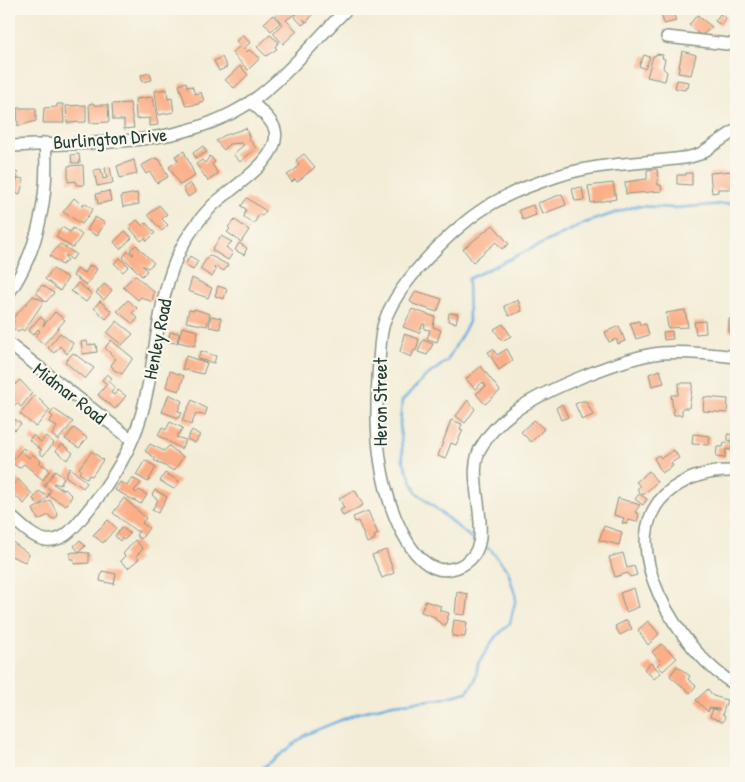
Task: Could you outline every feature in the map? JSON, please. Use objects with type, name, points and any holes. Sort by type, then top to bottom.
[{"type":"street","name":"Burlington Drive","points":[[9,146],[146,139],[167,136],[215,121],[251,101],[347,9]]},
{"type":"street","points":[[667,37],[736,45]]},
{"type":"street","name":"Henley Road","points":[[9,515],[36,536],[46,540],[64,537],[97,499],[132,440],[141,417],[162,308],[175,260],[199,220],[264,162],[274,146],[276,132],[273,125],[251,101]]},
{"type":"street","name":"Heron Street","points":[[736,130],[700,154],[690,157],[623,162],[593,167],[557,176],[493,203],[448,239],[412,273],[398,292],[383,323],[376,411],[378,443],[389,501],[400,528],[417,555],[428,565],[439,569],[451,570],[462,565],[475,555],[481,530],[474,478],[477,455],[485,441],[510,414],[542,396],[596,372],[645,356],[685,352],[736,357]]},
{"type":"street","points":[[9,292],[31,251],[44,200],[46,180],[45,143]]},
{"type":"street","name":"Midmar Road","points":[[9,344],[132,440]]},
{"type":"street","points":[[736,471],[720,470],[698,474],[679,483],[664,495],[652,512],[647,525],[646,538],[647,558],[651,572],[669,614],[685,639],[705,663],[736,684]]},
{"type":"building","points":[[282,9],[290,9],[295,14],[286,20],[297,31],[283,44],[273,33],[282,24],[275,15]]},
{"type":"building","points":[[300,9],[308,9],[313,14],[307,22],[303,19],[306,22],[302,25],[295,17]]},
{"type":"building","points":[[660,9],[672,9],[676,21],[664,24]]},
{"type":"building","points":[[720,14],[726,18],[721,25],[715,21]]},
{"type":"building","points":[[273,15],[280,23],[271,31],[264,23]]},
{"type":"building","points":[[697,15],[712,27],[701,36],[689,25]]},
{"type":"building","points":[[243,35],[250,43],[243,49],[246,52],[249,50],[260,58],[248,70],[232,53],[240,46],[236,41]]},
{"type":"building","points":[[270,35],[279,42],[275,47],[277,49],[266,56],[257,47]]},
{"type":"building","points":[[682,51],[696,55],[691,75],[678,73]]},
{"type":"building","points":[[656,54],[663,55],[662,58],[665,59],[663,68],[667,72],[665,81],[647,77],[653,56]]},
{"type":"building","points":[[644,55],[650,57],[645,69],[639,66]]},
{"type":"building","points":[[222,57],[227,67],[219,71],[214,61]]},
{"type":"building","points":[[240,66],[248,75],[234,88],[225,80]]},
{"type":"building","points":[[150,73],[152,80],[142,82],[141,75]]},
{"type":"building","points":[[677,80],[689,82],[688,88],[686,87],[685,90],[675,88]]},
{"type":"building","points":[[186,82],[187,87],[192,86],[195,94],[201,92],[204,101],[199,102],[199,104],[186,106],[179,85]]},
{"type":"building","points":[[167,89],[168,99],[172,98],[174,112],[158,115],[155,91]]},
{"type":"building","points":[[153,97],[158,125],[149,126],[149,118],[136,119],[135,99]]},
{"type":"building","points":[[93,103],[94,105],[108,105],[109,122],[90,123],[89,104]]},
{"type":"building","points":[[130,103],[134,128],[124,129],[124,120],[113,120],[112,104]]},
{"type":"building","points":[[57,104],[63,104],[64,123],[43,123],[44,108],[57,107]]},
{"type":"building","points":[[86,105],[86,122],[67,123],[66,106]]},
{"type":"building","points":[[17,108],[36,108],[36,121],[18,126]]},
{"type":"building","points":[[246,128],[250,140],[256,148],[240,162],[233,154],[244,145],[242,143],[229,144],[224,150],[216,141],[223,136]]},
{"type":"building","points":[[203,146],[207,152],[196,158],[193,153]]},
{"type":"building","points":[[184,151],[195,176],[180,185],[169,167],[178,161],[175,156]]},
{"type":"building","points":[[79,154],[80,163],[72,163],[71,155]]},
{"type":"building","points":[[304,154],[315,167],[297,182],[295,179],[292,182],[287,175],[296,169],[299,164],[296,160]]},
{"type":"building","points":[[210,156],[215,162],[212,164],[218,174],[208,181],[196,164],[202,160],[205,163]]},
{"type":"building","points":[[155,158],[160,160],[168,177],[157,183],[150,172],[146,174],[141,166]]},
{"type":"building","points":[[134,160],[137,174],[120,178],[117,166]]},
{"type":"building","points":[[83,165],[84,185],[76,185],[76,181],[68,182],[68,166]]},
{"type":"building","points":[[110,167],[113,183],[97,186],[94,170],[101,169],[103,179],[107,178],[105,168]]},
{"type":"building","points":[[657,169],[658,185],[661,185],[662,191],[626,194],[625,182],[647,179],[647,170]]},
{"type":"building","points":[[9,170],[18,173],[15,184],[18,178],[24,179],[20,194],[9,191]]},
{"type":"building","points":[[732,171],[732,175],[736,174],[736,189],[718,189],[718,192],[712,193],[710,173]]},
{"type":"building","points":[[686,173],[692,173],[692,185],[677,184],[677,175],[686,175]]},
{"type":"building","points":[[190,183],[196,192],[188,197],[183,188]]},
{"type":"building","points":[[613,183],[616,199],[591,203],[588,186]]},
{"type":"building","points":[[582,187],[584,200],[575,201],[572,189]]},
{"type":"building","points":[[109,191],[111,201],[98,204],[96,194]]},
{"type":"building","points":[[137,193],[139,204],[123,207],[121,196]]},
{"type":"building","points":[[562,194],[566,205],[542,214],[538,203]]},
{"type":"building","points":[[74,198],[83,206],[84,203],[93,209],[82,224],[63,212]]},
{"type":"building","points":[[247,198],[266,211],[262,216],[259,214],[254,224],[244,217],[246,209],[241,206]]},
{"type":"building","points":[[159,205],[167,214],[162,219],[168,225],[162,231],[148,215]]},
{"type":"building","points":[[533,205],[536,215],[523,220],[519,210]]},
{"type":"building","points":[[95,217],[105,223],[97,236],[87,230]]},
{"type":"building","points":[[137,220],[143,226],[146,223],[155,233],[147,241],[145,238],[141,241],[129,227]]},
{"type":"building","points":[[235,220],[249,230],[241,242],[227,232],[230,229],[228,227]]},
{"type":"building","points":[[493,225],[509,244],[502,249],[496,242],[473,262],[463,249]]},
{"type":"building","points":[[62,227],[70,232],[73,228],[82,235],[73,248],[56,237]]},
{"type":"building","points":[[125,231],[132,238],[120,249],[114,242]]},
{"type":"building","points":[[221,236],[232,242],[226,247],[233,253],[228,260],[212,250]]},
{"type":"building","points":[[239,243],[247,248],[244,255],[235,250]]},
{"type":"building","points":[[60,244],[76,254],[72,260],[66,255],[65,257],[68,260],[62,265],[50,256]]},
{"type":"building","points":[[136,245],[154,263],[148,268],[142,265],[147,271],[142,276],[123,257],[128,251],[133,255],[130,250]]},
{"type":"building","points":[[209,255],[228,265],[224,271],[215,266],[214,269],[216,270],[212,277],[200,269]]},
{"type":"building","points":[[190,256],[198,261],[193,270],[185,265]]},
{"type":"building","points":[[120,258],[129,266],[123,272],[114,263]]},
{"type":"building","points":[[90,265],[97,269],[87,285],[73,276],[77,269],[85,273]]},
{"type":"building","points":[[53,269],[68,278],[60,291],[45,279]]},
{"type":"building","points":[[135,275],[154,292],[152,302],[141,297],[138,300],[123,287]]},
{"type":"building","points":[[192,278],[212,288],[208,298],[188,291]]},
{"type":"building","points":[[78,283],[92,294],[86,302],[71,291]]},
{"type":"building","points":[[104,284],[112,290],[104,300],[96,293]]},
{"type":"building","points":[[42,285],[54,293],[46,302],[36,292]]},
{"type":"building","points":[[218,286],[227,289],[224,299],[215,296]]},
{"type":"building","points":[[416,291],[442,299],[437,312],[413,304],[410,301]]},
{"type":"building","points":[[33,296],[44,301],[24,331],[21,329],[18,332],[11,327],[14,323],[13,318]]},
{"type":"building","points":[[128,300],[137,308],[132,313],[138,318],[133,324],[117,311]]},
{"type":"building","points":[[518,300],[522,311],[509,316],[504,306]]},
{"type":"building","points":[[100,301],[112,312],[106,319],[94,308]]},
{"type":"building","points":[[194,309],[210,314],[207,326],[186,322],[189,310],[194,311]]},
{"type":"building","points":[[412,309],[435,317],[433,327],[441,330],[437,342],[427,339],[430,330],[424,329],[425,324],[423,324],[419,333],[403,327]]},
{"type":"building","points":[[685,310],[688,327],[668,328],[666,313]]},
{"type":"building","points":[[55,312],[65,320],[44,344],[35,337],[40,331],[38,329],[33,335],[28,331],[40,317],[45,321],[43,326]]},
{"type":"building","points":[[449,313],[458,314],[456,323],[448,321]]},
{"type":"building","points":[[211,316],[221,318],[220,329],[209,327]]},
{"type":"building","points":[[729,319],[736,319],[736,332],[729,332]]},
{"type":"building","points":[[117,321],[133,334],[122,345],[107,333]]},
{"type":"building","points":[[639,321],[640,325],[646,324],[649,335],[636,339],[630,323]]},
{"type":"building","points":[[705,321],[706,333],[696,334],[694,322]]},
{"type":"building","points":[[503,324],[511,336],[502,341],[494,329]]},
{"type":"building","points":[[619,326],[625,341],[618,344],[616,339],[609,342],[605,332]]},
{"type":"building","points":[[182,327],[198,331],[195,346],[178,342]]},
{"type":"building","points":[[672,331],[673,339],[664,340],[663,332]]},
{"type":"building","points":[[170,332],[179,333],[177,343],[168,342]]},
{"type":"building","points":[[60,333],[73,343],[67,354],[60,346],[54,353],[48,348]]},
{"type":"building","points":[[404,334],[419,339],[416,351],[414,350],[411,357],[400,352]]},
{"type":"building","points":[[111,340],[133,358],[122,374],[114,370],[111,365],[116,359],[105,348]]},
{"type":"building","points":[[423,340],[433,344],[427,355],[418,352]]},
{"type":"building","points":[[87,341],[88,345],[96,344],[97,352],[83,354],[81,342]]},
{"type":"building","points":[[493,349],[497,355],[507,349],[513,360],[499,370],[488,352]]},
{"type":"building","points":[[201,351],[216,356],[214,363],[198,359]]},
{"type":"building","points":[[73,353],[94,368],[85,379],[65,362]]},
{"type":"building","points":[[186,356],[207,363],[203,374],[182,369]]},
{"type":"building","points":[[481,366],[500,391],[485,404],[476,394],[486,386],[483,382],[475,389],[466,379]]},
{"type":"building","points":[[660,370],[664,383],[652,386],[649,374]]},
{"type":"building","points":[[170,371],[184,376],[179,391],[166,387]]},
{"type":"building","points":[[107,374],[112,378],[109,382],[115,387],[111,393],[114,395],[118,390],[126,396],[115,409],[98,395],[107,384],[102,380]]},
{"type":"building","points":[[20,380],[32,393],[21,407],[17,403],[14,406],[9,402],[9,390]]},
{"type":"building","points":[[679,383],[693,383],[689,408],[682,408],[682,415],[674,415],[671,395],[678,395]]},
{"type":"building","points":[[169,394],[182,401],[178,411],[182,413],[179,418],[162,412]]},
{"type":"building","points":[[35,395],[50,410],[36,427],[20,414]]},
{"type":"building","points":[[704,397],[728,399],[727,413],[703,411]]},
{"type":"building","points":[[192,400],[207,409],[205,415],[196,414],[191,425],[182,420]]},
{"type":"building","points":[[468,400],[475,409],[465,423],[456,416]]},
{"type":"building","points":[[586,401],[593,415],[582,420],[575,404]]},
{"type":"building","points":[[562,404],[568,417],[561,420],[556,408]]},
{"type":"building","points":[[54,409],[73,422],[58,440],[52,435],[57,427],[49,422],[53,417],[50,414]]},
{"type":"building","points":[[15,419],[21,424],[15,430],[10,426]]},
{"type":"building","points":[[451,420],[462,424],[460,429],[463,430],[456,445],[451,443],[445,459],[438,456]]},
{"type":"building","points":[[534,420],[544,429],[531,442],[521,432]]},
{"type":"building","points":[[170,422],[183,428],[176,437],[186,440],[181,449],[158,435],[162,427],[166,430]]},
{"type":"building","points":[[74,428],[87,438],[79,448],[65,439]]},
{"type":"building","points":[[192,430],[200,435],[195,443],[187,439]]},
{"type":"building","points":[[693,434],[710,436],[709,445],[692,444]]},
{"type":"building","points":[[728,434],[736,435],[736,451],[726,449],[725,458],[716,457],[717,447],[723,447],[724,443],[731,443],[728,440]]},
{"type":"building","points":[[33,435],[41,442],[46,436],[54,443],[43,456],[39,452],[42,450],[29,440]]},
{"type":"building","points":[[62,444],[73,453],[67,460],[56,451]]},
{"type":"building","points":[[150,444],[164,451],[169,446],[183,457],[174,471],[154,460],[155,458],[145,451]]},
{"type":"building","points":[[23,448],[26,450],[24,453],[29,458],[32,454],[41,461],[39,463],[48,468],[49,471],[43,480],[24,464],[19,468],[11,462]]},
{"type":"building","points":[[674,450],[679,458],[671,463],[673,466],[662,473],[654,458],[659,455],[661,458]]},
{"type":"building","points":[[92,451],[103,460],[92,476],[89,475],[87,479],[79,473],[81,470],[79,468]]},
{"type":"building","points":[[145,460],[156,467],[148,482],[136,475]]},
{"type":"building","points":[[70,468],[87,483],[83,488],[65,476]]},
{"type":"building","points":[[55,471],[64,478],[60,485],[53,484],[63,490],[64,488],[72,496],[66,506],[48,495],[51,490],[44,486]]},
{"type":"building","points":[[649,471],[657,482],[643,495],[637,489],[640,486],[636,482]]},
{"type":"building","points":[[165,473],[179,481],[174,489],[160,481]]},
{"type":"building","points":[[132,478],[141,483],[134,491],[136,493],[139,490],[147,495],[141,504],[115,490],[120,482],[127,486]]},
{"type":"building","points":[[18,479],[32,494],[24,504],[9,490]]},
{"type":"building","points":[[155,490],[167,497],[158,513],[152,510],[158,500],[152,495]]},
{"type":"building","points":[[355,490],[363,505],[343,516],[340,510],[344,508],[339,498]]},
{"type":"building","points":[[39,491],[48,497],[39,505],[33,499]]},
{"type":"building","points":[[639,494],[647,499],[643,505],[635,499]]},
{"type":"building","points":[[124,498],[146,518],[142,523],[149,528],[141,539],[136,535],[139,531],[136,531],[113,513]]},
{"type":"building","points":[[618,498],[640,505],[635,512],[639,514],[637,522],[628,520],[627,524],[622,523],[624,518],[614,515]]},
{"type":"building","points":[[50,500],[58,515],[55,519],[49,515],[38,520],[33,509]]},
{"type":"building","points":[[368,511],[378,534],[374,536],[375,539],[367,543],[358,521],[355,522],[353,517]]},
{"type":"building","points":[[108,520],[116,528],[103,543],[93,535]]},
{"type":"building","points":[[604,526],[622,532],[619,545],[599,540]]},
{"type":"building","points":[[122,527],[130,534],[120,541],[115,536]]},
{"type":"building","points":[[9,531],[15,536],[11,541],[29,554],[25,562],[9,555]]},
{"type":"building","points":[[80,540],[85,546],[79,552],[74,546]]},
{"type":"building","points":[[135,540],[143,549],[136,556],[139,559],[128,568],[120,561],[125,556],[123,554]]},
{"type":"building","points":[[386,550],[394,573],[382,578],[372,555]]},
{"type":"building","points":[[70,553],[89,553],[89,563],[74,564],[74,559],[70,559]]},
{"type":"building","points":[[623,553],[627,568],[634,566],[637,575],[630,577],[628,573],[615,577],[609,557]]},
{"type":"building","points":[[102,571],[116,574],[114,584],[100,581]]},
{"type":"building","points":[[634,588],[639,607],[626,612],[620,593]]},
{"type":"building","points":[[457,592],[468,594],[465,615],[455,614]]},
{"type":"building","points":[[425,601],[441,606],[439,610],[449,613],[445,626],[435,617],[421,612]]},
{"type":"building","points":[[454,620],[467,622],[465,637],[452,636]]},
{"type":"building","points":[[627,620],[632,629],[620,635],[615,626]]},
{"type":"building","points":[[648,621],[659,634],[648,645],[638,630]]},
{"type":"building","points":[[661,644],[677,658],[663,671],[657,665],[661,662],[652,652]]},
{"type":"building","points":[[651,663],[661,673],[654,679],[644,669]]},
{"type":"building","points":[[677,666],[690,676],[688,679],[696,686],[690,693],[670,676]]},
{"type":"building","points":[[708,689],[713,696],[727,700],[722,715],[725,717],[723,722],[710,717],[713,709],[719,709],[709,708],[708,712],[696,700]]},
{"type":"waterway","points":[[476,542],[416,492],[403,460],[400,424],[402,401],[425,377],[447,361],[469,322],[468,279],[585,223],[636,206],[674,208],[736,203]]},
{"type":"waterway","points":[[256,773],[307,734],[358,713],[393,704],[441,699],[467,692],[475,681],[478,664],[493,640],[510,623],[516,598],[508,571],[491,550],[481,545]]}]
